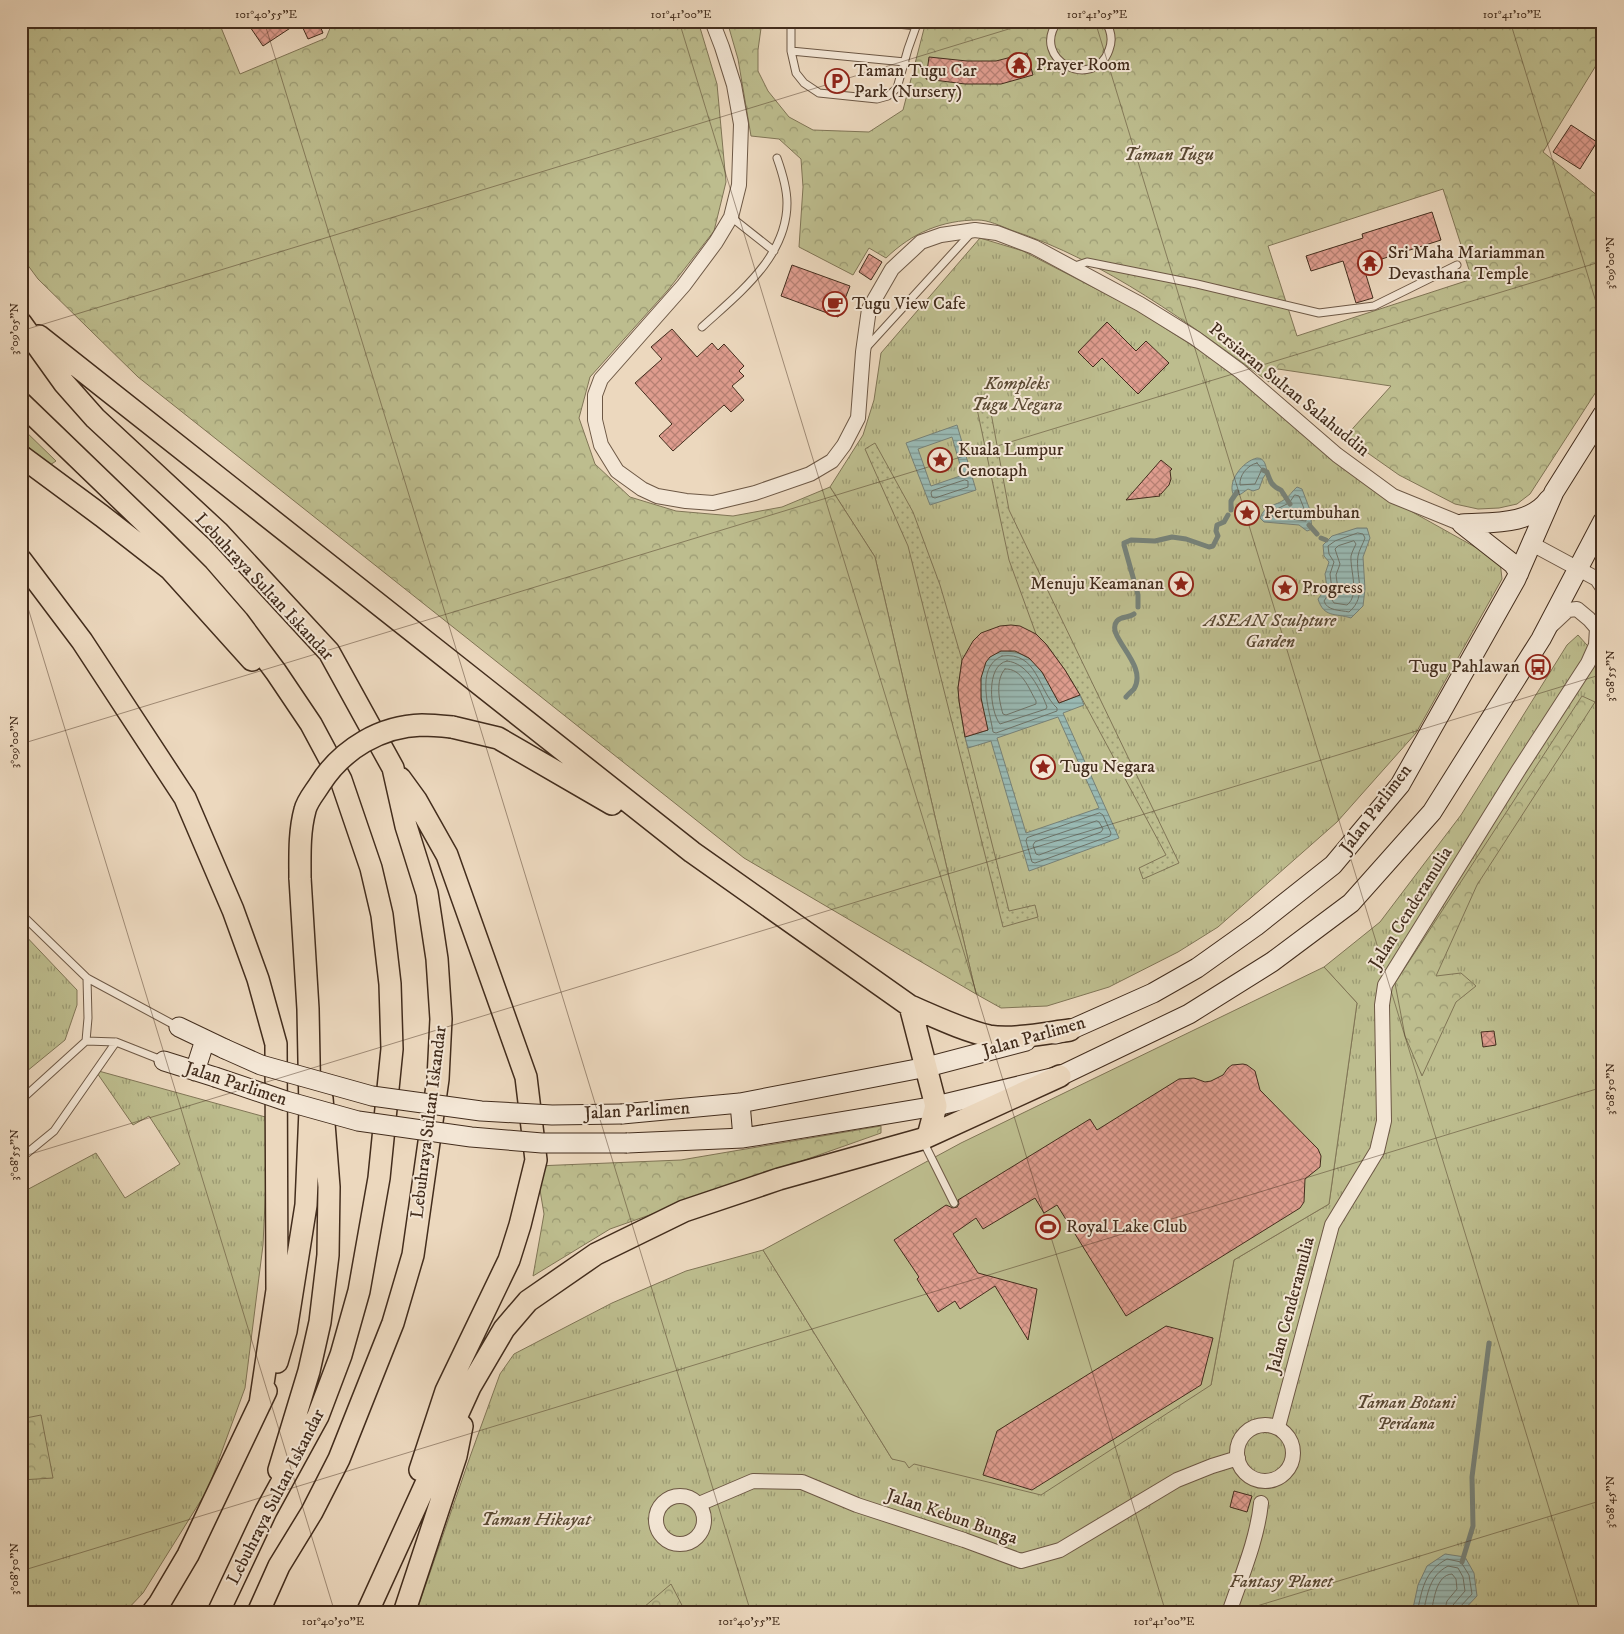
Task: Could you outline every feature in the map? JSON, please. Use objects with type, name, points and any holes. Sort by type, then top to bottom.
[{"type":"main road","name":"Lebuhraya Sultan Iskandar","points":[[21,323],[64,383],[95,418],[218,532],[329,652],[393,768],[406,826],[427,893],[437,958],[442,1019],[438,1080],[413,1256],[393,1323],[339,1459],[312,1512],[280,1566],[258,1613]]},
{"type":"main road","points":[[21,323],[692,852],[910,1006],[951,1024],[990,1036],[1018,1036],[1070,1030]]},
{"type":"main road","name":"Lebuhraya Sultan Iskandar","points":[[21,403],[198,575],[238,621],[276,672],[311,724],[341,780],[371,868],[382,914],[390,984],[392,1049],[378,1178],[359,1291],[342,1355],[318,1416],[266,1511],[220,1608]]},
{"type":"main road","points":[[21,456],[102,516],[170,570],[311,724]]},
{"type":"main road","points":[[21,560],[82,641],[185,798],[233,910],[258,979],[274,1035],[276,1044],[277,1290],[260,1404]]},
{"type":"main road","points":[[152,1613],[188,1555],[260,1404],[275,1371],[286,1331],[306,1205],[310,1110],[308,1009],[299,846],[305,808],[327,772],[350,750],[370,738],[396,728],[422,725],[452,727],[498,738],[692,852]]},
{"type":"main road","points":[[380,1588],[446,1391],[509,1260],[536,1160],[526,1077],[447,855],[416,800],[393,768]]},
{"type":"main road","points":[[910,1006],[936,1106],[925,1137]]},
{"type":"main road","points":[[266,1511],[309,1371],[320,1322],[328,1255],[329,1187],[322,1094],[308,1009]]},
{"type":"main road","points":[[367,1613],[470,1387],[504,1329],[528,1300],[596,1254],[684,1211],[780,1179],[925,1137],[1060,1076]]},
{"type":"main road","points":[[404,1613],[456,1456],[470,1387]]},
{"type":"street","name":"Persiaran Sultan Salahuddin","points":[[712,21],[734,85],[741,124],[739,185],[731,217],[716,242],[684,285],[602,379],[595,396],[595,420],[601,445],[617,471],[642,488],[657,496],[686,502],[713,503],[755,493],[810,474],[832,461],[844,445],[858,418],[862,352],[869,309],[892,269],[921,242],[941,235],[975,230],[997,233],[1034,247],[1140,304],[1195,338],[1240,371],[1337,455],[1394,496],[1462,524]]},
{"type":"street","name":"Jalan Parlimen","points":[[179,1027],[261,1065],[372,1096],[481,1111],[552,1115],[622,1114],[740,1103],[927,1067],[1070,1030],[1153,993],[1197,968],[1256,926],[1333,865],[1400,785],[1519,573],[1554,492],[1603,414]]},
{"type":"street","points":[[1462,524],[1514,520],[1527,516],[1544,505],[1554,492]]},
{"type":"street","name":"Jalan Parlimen","points":[[164,1061],[286,1101],[358,1121],[489,1139],[542,1143],[627,1143],[742,1138],[936,1106],[1060,1076],[1190,1014],[1272,962],[1351,903],[1432,812],[1541,639],[1603,521]]},
{"type":"street","points":[[1462,524],[1513,564],[1519,573]]},
{"type":"street","points":[[1532,544],[1597,579],[1603,588]]},
{"type":"street","points":[[1541,639],[1555,621],[1568,610],[1577,609],[1600,632]]},
{"type":"street","name":"Jalan Cenderamulia","points":[[1278,1427],[1332,1225],[1377,1151],[1381,1136],[1384,1121],[1382,1005],[1385,986],[1518,770],[1588,663],[1600,632]]},
{"type":"street","points":[[1588,663],[1603,661]]},
{"type":"street","points":[[194,1071],[205,1040]]},
{"type":"street","points":[[740,1103],[742,1138]]},
{"type":"street","points":[[1265,1425],[1278,1427],[1284,1432],[1292,1445],[1293,1460],[1285,1473],[1271,1480],[1254,1479],[1246,1474],[1240,1467],[1238,1458],[1238,1446],[1244,1435],[1254,1427],[1265,1425]]},
{"type":"street","name":"Jalan Kebun Bunga","points":[[699,1504],[752,1482],[802,1482],[857,1505],[1021,1561],[1060,1550],[1177,1480],[1238,1458]]},
{"type":"street","points":[[1229,1613],[1259,1519],[1260,1503]]},
{"type":"lane","points":[[790,21],[791,51],[796,73],[811,89],[819,93],[877,99],[888,96],[898,88],[917,24],[868,21]]},
{"type":"lane","points":[[1058,21],[1052,34],[1053,51],[1063,65],[1079,70],[1096,67],[1108,54],[1112,38],[1105,21]]},
{"type":"lane","points":[[791,51],[905,62]]},
{"type":"lane","points":[[702,326],[746,285],[774,251],[784,225],[787,203],[784,180],[778,158]]},
{"type":"lane","points":[[731,217],[774,251]]},
{"type":"lane","points":[[862,352],[975,230]]},
{"type":"lane","points":[[1072,267],[1087,262],[1197,284],[1319,312],[1374,306],[1457,265]]},
{"type":"lane","points":[[21,914],[87,978],[179,1027]]},
{"type":"lane","points":[[21,1100],[86,1041],[88,1018],[87,978]]},
{"type":"lane","points":[[86,1041],[116,1042],[164,1061]]},
{"type":"lane","points":[[21,1158],[54,1130],[116,1042]]},
{"type":"lane","points":[[925,1137],[954,1203]]},
{"type":"green space","points":[[21,21],[223,21],[220,25],[240,74],[326,38],[333,21],[698,21],[717,84],[726,182],[714,231],[668,290],[590,377],[579,418],[595,464],[630,497],[676,511],[733,516],[782,507],[830,487],[875,557],[976,994],[744,858],[138,377],[38,279],[21,256]]},
{"type":"green space","name":"Taman Tugu","points":[[727,21],[762,21],[758,50],[758,71],[768,91],[789,117],[813,130],[869,132],[903,110],[926,21],[1603,21],[1603,54],[1543,152],[1603,200],[1603,381],[1530,494],[1517,504],[1499,508],[1478,509],[1455,504],[1399,475],[1345,437],[1391,386],[1278,369],[1269,382],[1146,296],[1113,276],[1046,243],[986,221],[952,222],[917,235],[886,258],[869,248],[853,275],[799,247],[803,187],[801,159],[779,139],[751,136],[738,59]],"holes":[[[1443,189],[1472,279],[1297,336],[1268,246]]]},
{"type":"green space","points":[[980,238],[1023,251],[1135,309],[1229,369],[1391,500],[1500,561],[1502,579],[1416,733],[1337,822],[1218,927],[1178,952],[1109,987],[1047,1006],[1001,1008],[976,994],[875,557],[830,487],[863,435],[874,400],[881,353]]},
{"type":"green space","points":[[989,402],[1009,510],[1179,863],[1143,879],[1139,868],[1166,855],[1080,695],[1065,670],[1046,644],[1036,634],[1009,560],[976,404]]},
{"type":"green space","points":[[21,427],[56,461],[50,465],[21,441]]},
{"type":"green space","points":[[875,443],[913,512],[940,585],[962,660],[958,688],[965,737],[1009,911],[1035,905],[1038,917],[1003,927],[908,546],[865,449]]},
{"type":"green space","name":"Taman Botani Perdana","points":[[1578,635],[1603,663],[1603,1613],[416,1613],[500,1374],[514,1354],[612,1303],[686,1271],[763,1250],[892,1459],[1211,1385],[1234,1260],[1329,1204],[1357,1003],[1324,967],[1380,922],[1461,815],[1567,645]]},
{"type":"green space","points":[[1582,696],[1595,702],[1477,885],[1436,976],[1461,973],[1476,986],[1456,1002],[1422,1076],[1405,1036],[1395,983]]},
{"type":"green space","points":[[21,931],[77,990],[77,1005],[65,1040],[21,1076]]},
{"type":"green space","name":"Royal Lake Club","points":[[1324,967],[1357,1003],[1329,1204],[1234,1260],[1211,1385],[1041,1495],[914,1464],[909,1468],[905,1462],[892,1459],[763,1250],[961,1143]]},
{"type":"green space","points":[[95,1070],[269,1118],[263,1245],[245,1388],[208,1489],[143,1593],[124,1613],[31,1613],[21,1602],[21,1193],[96,1153],[125,1198],[180,1164],[149,1116],[133,1125]]},
{"type":"green space","points":[[881,1126],[881,1133],[610,1229],[533,1276],[544,1214],[536,1166],[681,1160]]},
{"type":"green space","points":[[41,1415],[53,1478],[21,1480],[21,1419]]},
{"type":"green space","points":[[671,1584],[686,1613],[637,1613]]},
{"type":"water","points":[[957,425],[976,490],[930,505],[906,443]],"holes":[[[952,437],[963,475],[931,486],[918,449]]]},
{"type":"water","points":[[1260,458],[1266,465],[1267,472],[1259,489],[1253,491],[1248,489],[1234,496],[1232,485],[1237,473],[1246,463]]},
{"type":"water","points":[[1297,487],[1302,489],[1310,510],[1312,529],[1307,531],[1299,525],[1264,522],[1260,518],[1265,510],[1287,498]]},
{"type":"water","points":[[1357,528],[1367,528],[1370,538],[1363,557],[1365,589],[1363,606],[1351,618],[1327,612],[1320,605],[1318,599],[1327,587],[1325,574],[1329,562],[1324,556],[1323,545],[1332,536]]},
{"type":"water","points":[[1001,651],[1023,655],[1038,666],[1059,703],[1080,695],[1084,705],[1063,713],[1119,838],[1029,871],[991,741],[968,748],[965,737],[988,730],[981,692],[982,672],[990,657]],"holes":[[[1058,717],[1099,808],[1026,833],[997,738]]]},
{"type":"water","points":[[1602,958],[1603,993],[1597,995],[1595,988]]},
{"type":"water","points":[[1445,1554],[1465,1557],[1474,1573],[1477,1596],[1461,1613],[1412,1613],[1418,1585],[1427,1566]]},
{"type":"building","points":[[246,21],[301,21],[263,46]]},
{"type":"building","points":[[318,21],[323,33],[308,39],[302,26]]},
{"type":"building","points":[[1027,53],[1033,75],[1001,84],[965,84],[926,79],[929,57],[967,61],[996,61]]},
{"type":"building","points":[[1571,125],[1597,142],[1580,169],[1553,152]]},
{"type":"building","points":[[1432,212],[1441,240],[1363,265],[1373,298],[1356,303],[1343,261],[1311,271],[1306,256],[1363,238],[1362,234]]},
{"type":"building","points":[[869,254],[882,262],[871,280],[859,272]]},
{"type":"building","points":[[792,265],[850,286],[838,317],[781,296]]},
{"type":"building","points":[[1107,322],[1136,351],[1146,341],[1169,363],[1138,394],[1102,358],[1093,367],[1078,352]]},
{"type":"building","points":[[672,329],[697,357],[712,343],[718,350],[724,344],[744,366],[739,371],[744,376],[732,386],[744,400],[731,412],[724,405],[673,451],[659,436],[672,424],[635,383],[662,359],[651,347]]},
{"type":"building","points":[[1161,460],[1172,469],[1170,471],[1171,479],[1169,485],[1159,494],[1160,496],[1126,500]]},
{"type":"building","points":[[1000,626],[1020,626],[1036,634],[1046,644],[1080,695],[1059,703],[1042,672],[1029,658],[1015,651],[1001,651],[990,657],[986,662],[981,678],[981,698],[988,730],[965,737],[958,688],[962,660],[973,641],[981,633]]},
{"type":"building","points":[[1494,1031],[1496,1045],[1483,1047],[1481,1032]]},
{"type":"building","points":[[1243,1064],[1255,1071],[1260,1090],[1318,1149],[1321,1156],[1320,1167],[1305,1179],[1304,1202],[1300,1208],[1126,1316],[1057,1205],[1044,1213],[1035,1198],[983,1229],[976,1218],[953,1234],[978,1273],[1037,1289],[1028,1340],[995,1286],[960,1309],[955,1301],[938,1312],[917,1279],[919,1277],[894,1240],[946,1205],[953,1208],[957,1207],[959,1204],[958,1200],[1090,1119],[1097,1130],[1179,1079],[1194,1078],[1205,1082],[1211,1081],[1223,1075],[1232,1065]]},
{"type":"building","points":[[1166,1326],[1213,1338],[1201,1385],[1032,1490],[983,1475],[997,1431]]},
{"type":"building","points":[[1234,1491],[1252,1496],[1247,1512],[1230,1507]]},
{"type":"waterway","points":[[1263,470],[1267,472],[1272,483],[1281,490],[1290,504]]},
{"type":"waterway","points":[[1231,510],[1231,501],[1237,492]]},
{"type":"waterway","points":[[1124,543],[1131,540],[1155,541],[1172,537],[1186,539],[1209,547],[1213,546],[1218,536],[1216,531],[1217,525],[1224,522],[1228,515]]},
{"type":"waterway","points":[[1309,525],[1317,534]]},
{"type":"waterway","points":[[1321,538],[1326,540]]},
{"type":"waterway","points":[[1124,545],[1138,595],[1138,607]]},
{"type":"waterway","points":[[1126,697],[1134,689],[1137,680],[1136,670],[1116,634],[1115,627],[1119,619],[1134,614]]},
{"type":"waterway","points":[[1462,1562],[1473,1526],[1472,1477],[1489,1343]]},
{"type":"place","name":"Prayer Room","points":[[1019,65]]},
{"type":"place","name":"Taman Tugu Car Park (Nursery)","points":[[837,81]]},
{"type":"place","name":"Sri Maha Mariamman Devasthana Temple","points":[[1370,263]]},
{"type":"place","name":"Tugu View Cafe","points":[[835,304]]},
{"type":"place","name":"Kuala Lumpur Cenotaph","points":[[940,460]]},
{"type":"place","name":"Pertumbuhan","points":[[1247,513]]},
{"type":"place","name":"Menuju Keamanan","points":[[1181,584]]},
{"type":"place","name":"Progress","points":[[1285,588]]},
{"type":"place","name":"Tugu Pahlawan","points":[[1538,667]]},
{"type":"place","name":"Tugu Negara","points":[[1043,767]]},
{"type":"place","name":"Royal Lake Club","points":[[1048,1227]]},
{"type":"park label","name":"Kompleks Tugu Negara","points":[[1017,394]]},
{"type":"park label","name":"ASEAN Sculpture Garden","points":[[1270,631]]},
{"type":"park label","name":"Taman Hikayat","points":[[536,1520]]},
{"type":"park label","name":"Fantasy Planet","points":[[1281,1582]]}]
